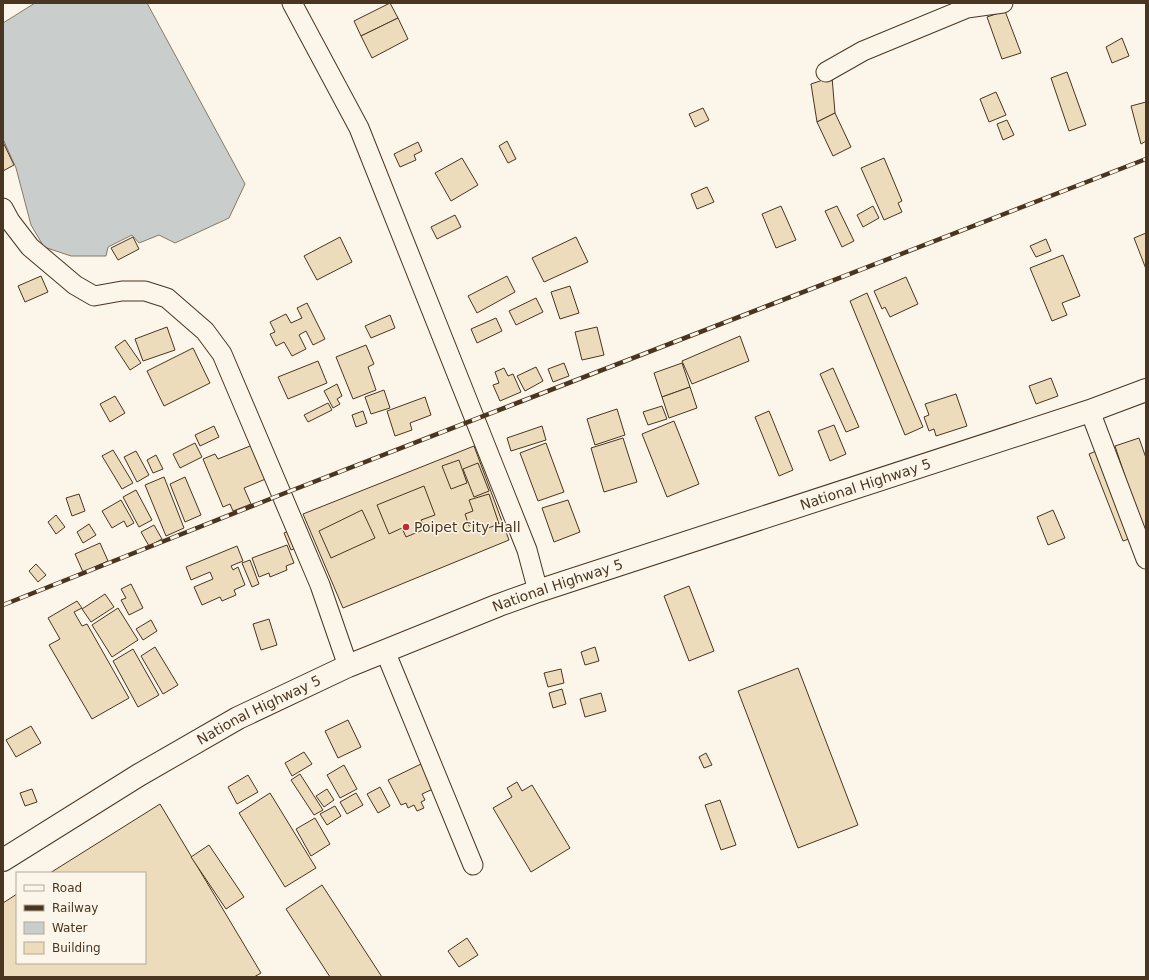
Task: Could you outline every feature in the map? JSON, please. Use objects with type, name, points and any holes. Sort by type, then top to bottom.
[{"type":"highway","name":"National Highway 5","points":[[3,860],[139,776],[238,718],[348,666],[499,605],[538,591],[1090,411],[1146,390]]},
{"type":"street","points":[[292,3],[359,128],[527,550],[538,591]]},
{"type":"street","points":[[826,72],[863,51],[967,8],[1003,3]]},
{"type":"street","points":[[3,208],[10,221],[30,247],[75,285],[94,296],[122,291],[145,291],[167,298],[205,331],[222,354],[225,361],[320,584],[348,666]]},
{"type":"street","points":[[1090,411],[1146,559]]},
{"type":"street","points":[[385,651],[473,865]]},
{"type":"water","points":[[35,3],[147,3],[245,184],[229,218],[175,243],[159,235],[139,243],[132,235],[108,247],[106,256],[71,256],[44,247],[31,225],[16,168],[3,139],[3,23]]},
{"type":"building","points":[[390,3],[398,18],[361,36],[354,21]]},
{"type":"building","points":[[1005,11],[1021,53],[1002,59],[987,17]]},
{"type":"building","points":[[398,18],[408,39],[372,58],[361,36]]},
{"type":"building","points":[[1122,38],[1129,56],[1112,63],[1106,47]]},
{"type":"building","points":[[1067,72],[1086,125],[1069,131],[1051,78]]},
{"type":"building","points":[[832,77],[835,113],[817,122],[811,84]]},
{"type":"building","points":[[996,92],[1006,115],[989,122],[980,99]]},
{"type":"building","points":[[1146,102],[1146,141],[1141,144],[1131,106]]},
{"type":"building","points":[[703,108],[709,120],[695,127],[689,114]]},
{"type":"building","points":[[835,113],[851,147],[833,156],[817,122]]},
{"type":"building","points":[[1007,120],[1014,135],[1003,140],[997,124]]},
{"type":"building","points":[[507,141],[516,159],[508,163],[499,146]]},
{"type":"building","points":[[3,142],[14,165],[3,171]]},
{"type":"building","points":[[418,142],[422,151],[414,155],[416,160],[400,167],[394,154]]},
{"type":"building","points":[[462,158],[478,185],[451,201],[435,173]]},
{"type":"building","points":[[884,158],[902,201],[898,203],[902,212],[884,220],[861,168]]},
{"type":"building","points":[[707,187],[714,202],[697,209],[691,194]]},
{"type":"building","points":[[781,206],[796,240],[776,248],[762,214]]},
{"type":"building","points":[[837,206],[854,241],[842,247],[825,211]]},
{"type":"building","points":[[873,206],[879,218],[863,227],[857,215]]},
{"type":"building","points":[[455,215],[461,227],[437,239],[431,227]]},
{"type":"building","points":[[1146,233],[1146,269],[1134,238]]},
{"type":"building","points":[[133,237],[139,249],[118,260],[111,248]]},
{"type":"building","points":[[340,237],[352,262],[317,280],[304,256]]},
{"type":"building","points":[[576,237],[588,262],[544,282],[532,258]]},
{"type":"building","points":[[1046,239],[1051,251],[1036,257],[1030,246]]},
{"type":"building","points":[[1063,255],[1080,296],[1062,303],[1067,315],[1052,321],[1030,268]]},
{"type":"building","points":[[41,276],[48,292],[25,302],[18,286]]},
{"type":"building","points":[[507,276],[515,292],[477,313],[468,296]]},
{"type":"building","points":[[906,277],[918,304],[890,317],[885,307],[882,309],[874,291]]},
{"type":"building","points":[[570,286],[579,313],[560,319],[551,292]]},
{"type":"building","points":[[867,293],[923,427],[905,435],[850,301]]},
{"type":"building","points":[[536,298],[543,312],[516,325],[509,311]]},
{"type":"building","points":[[307,303],[325,339],[313,345],[306,331],[299,335],[306,349],[292,356],[284,342],[276,346],[270,334],[275,332],[270,322],[286,314],[291,323],[302,318],[297,308]]},
{"type":"building","points":[[390,315],[395,328],[371,338],[365,326]]},
{"type":"building","points":[[496,318],[502,331],[477,343],[471,329]]},
{"type":"building","points":[[167,327],[175,350],[143,361],[135,339]]},
{"type":"building","points":[[597,327],[604,355],[582,360],[575,332]]},
{"type":"building","points":[[740,336],[749,361],[692,384],[682,361]]},
{"type":"building","points":[[125,340],[141,363],[130,370],[115,347]]},
{"type":"building","points":[[366,345],[374,364],[368,367],[376,390],[353,399],[336,357]]},
{"type":"building","points":[[193,348],[210,383],[164,406],[147,371]]},
{"type":"building","points":[[318,361],[327,383],[288,399],[278,377]]},
{"type":"building","points":[[564,363],[569,376],[553,382],[548,369]]},
{"type":"building","points":[[682,363],[690,387],[662,397],[654,373]]},
{"type":"building","points":[[536,367],[543,381],[525,391],[517,376]]},
{"type":"building","points":[[504,368],[508,376],[513,374],[521,392],[500,401],[493,385],[499,383],[495,372]]},
{"type":"building","points":[[833,368],[859,427],[846,432],[820,374]]},
{"type":"building","points":[[1051,378],[1058,396],[1036,404],[1029,386]]},
{"type":"building","points":[[337,384],[342,396],[337,399],[340,404],[333,408],[324,391]]},
{"type":"building","points":[[690,387],[697,408],[669,418],[662,397]]},
{"type":"building","points":[[384,390],[390,408],[371,414],[365,397]]},
{"type":"building","points":[[956,394],[967,426],[936,436],[934,429],[929,431],[924,417],[929,415],[925,404]]},
{"type":"building","points":[[115,396],[125,413],[110,422],[100,404]]},
{"type":"building","points":[[425,397],[431,415],[410,423],[412,430],[395,436],[387,411]]},
{"type":"building","points":[[328,403],[332,410],[308,422],[304,415]]},
{"type":"building","points":[[662,406],[667,419],[648,425],[643,412]]},
{"type":"building","points":[[617,409],[625,435],[595,445],[587,419]]},
{"type":"building","points":[[363,411],[367,423],[356,427],[352,415]]},
{"type":"building","points":[[769,411],[793,470],[779,476],[755,417]]},
{"type":"building","points":[[674,421],[699,484],[667,497],[642,434]]},
{"type":"building","points":[[834,425],[846,454],[830,461],[818,431]]},
{"type":"building","points":[[214,426],[219,437],[200,446],[195,435]]},
{"type":"building","points":[[542,426],[546,440],[511,451],[507,438]]},
{"type":"building","points":[[623,438],[637,482],[604,492],[591,448]]},
{"type":"building","points":[[1139,438],[1146,458],[1146,540],[1115,446]]},
{"type":"building","points":[[195,443],[202,457],[180,468],[173,454]]},
{"type":"building","points":[[546,443],[564,492],[538,501],[520,453]]},
{"type":"building","points":[[255,444],[268,478],[244,488],[251,504],[233,511],[230,504],[223,507],[203,459],[215,454],[218,459]]},
{"type":"building","name":"Poipet City Hall","points":[[474,446],[509,540],[343,608],[303,514]]},
{"type":"building","points":[[1101,449],[1135,537],[1123,541],[1089,454]]},
{"type":"building","points":[[113,450],[133,483],[122,489],[102,456]]},
{"type":"building","points":[[136,451],[149,475],[137,482],[124,457]]},
{"type":"building","points":[[156,455],[163,469],[153,473],[147,460]]},
{"type":"building","points":[[459,460],[467,483],[451,489],[442,466]]},
{"type":"building","points":[[478,463],[489,491],[474,497],[463,469]]},
{"type":"building","points":[[164,477],[184,528],[166,536],[145,485]]},
{"type":"building","points":[[185,477],[201,515],[185,522],[170,484]]},
{"type":"building","points":[[424,486],[435,515],[421,520],[425,529],[406,537],[402,528],[389,534],[377,505]]},
{"type":"building","points":[[136,490],[152,520],[139,527],[123,497]]},
{"type":"building","points":[[79,494],[85,511],[72,516],[66,498]]},
{"type":"building","points":[[489,494],[499,524],[480,531],[477,523],[469,526],[465,514],[473,511],[469,500]]},
{"type":"building","points":[[121,500],[134,523],[127,527],[124,521],[112,528],[102,511]]},
{"type":"building","points":[[568,500],[580,532],[554,542],[542,508]]},
{"type":"building","points":[[362,510],[375,538],[331,558],[319,531]]},
{"type":"building","points":[[1053,510],[1065,538],[1048,545],[1037,517]]},
{"type":"building","points":[[56,515],[65,527],[56,534],[48,522]]},
{"type":"building","points":[[89,524],[96,535],[83,543],[77,532]]},
{"type":"building","points":[[154,525],[162,539],[149,546],[141,532]]},
{"type":"building","points":[[294,529],[301,546],[291,550],[284,533]]},
{"type":"building","points":[[100,543],[108,561],[83,572],[75,554]]},
{"type":"building","points":[[287,545],[294,563],[286,566],[287,570],[270,577],[269,573],[259,577],[252,558]]},
{"type":"building","points":[[237,546],[243,561],[231,566],[233,570],[238,567],[245,585],[234,590],[236,595],[222,601],[220,597],[202,605],[194,587],[213,579],[210,572],[191,580],[186,567]]},
{"type":"building","points":[[250,560],[259,584],[252,587],[242,563]]},
{"type":"building","points":[[36,564],[46,575],[38,582],[29,571]]},
{"type":"building","points":[[131,584],[143,608],[129,615],[121,600],[126,598],[121,589]]},
{"type":"building","points":[[689,586],[714,651],[689,661],[664,596]]},
{"type":"building","points":[[105,594],[114,607],[91,622],[82,609]]},
{"type":"building","points":[[77,601],[82,608],[74,612],[82,626],[87,624],[129,698],[92,719],[49,645],[60,639],[48,618]]},
{"type":"building","points":[[118,608],[138,640],[112,657],[92,625]]},
{"type":"building","points":[[269,619],[277,645],[261,650],[253,624]]},
{"type":"building","points":[[151,620],[157,631],[143,640],[136,629]]},
{"type":"building","points":[[155,647],[178,685],[163,694],[141,656]]},
{"type":"building","points":[[595,647],[599,661],[585,665],[581,652]]},
{"type":"building","points":[[133,649],[159,695],[138,707],[113,661]]},
{"type":"building","points":[[798,668],[858,825],[798,848],[738,691]]},
{"type":"building","points":[[561,669],[564,683],[548,687],[544,673]]},
{"type":"building","points":[[562,689],[566,704],[553,708],[549,693]]},
{"type":"building","points":[[601,693],[606,711],[585,717],[580,699]]},
{"type":"building","points":[[348,720],[361,747],[338,758],[325,731]]},
{"type":"building","points":[[31,726],[41,743],[16,757],[6,740]]},
{"type":"building","points":[[304,752],[312,764],[292,776],[285,763]]},
{"type":"building","points":[[706,753],[712,765],[704,768],[699,757]]},
{"type":"building","points":[[421,764],[433,789],[422,794],[425,800],[421,802],[424,808],[417,811],[414,805],[408,808],[406,803],[401,805],[388,780]]},
{"type":"building","points":[[344,765],[357,789],[340,798],[327,775]]},
{"type":"building","points":[[300,774],[323,810],[314,815],[291,780]]},
{"type":"building","points":[[248,775],[258,792],[237,804],[228,787]]},
{"type":"building","points":[[517,782],[522,791],[532,785],[570,848],[531,872],[493,808],[512,797],[507,788]]},
{"type":"building","points":[[380,787],[390,806],[378,813],[367,794]]},
{"type":"building","points":[[32,789],[37,802],[25,806],[20,793]]},
{"type":"building","points":[[327,789],[334,800],[324,807],[316,796]]},
{"type":"building","points":[[270,793],[316,868],[285,887],[239,813]]},
{"type":"building","points":[[356,793],[363,805],[347,814],[340,802]]},
{"type":"building","points":[[720,800],[736,845],[721,850],[705,805]]},
{"type":"building","points":[[160,804],[261,973],[254,977],[3,977],[3,903],[16,895],[16,964],[146,964],[146,872],[52,872]]},
{"type":"building","points":[[335,806],[341,816],[327,825],[320,814]]},
{"type":"building","points":[[315,818],[330,844],[311,856],[296,829]]},
{"type":"building","points":[[209,845],[244,897],[226,909],[191,857]]},
{"type":"building","points":[[322,885],[382,977],[330,977],[286,909]]},
{"type":"building","points":[[467,938],[478,955],[459,967],[448,951]]},
{"type":"railway","points":[[3,605],[280,495],[1146,159]]},
{"type":"place","name":"Poipet City Hall","points":[[406,527]]}]
